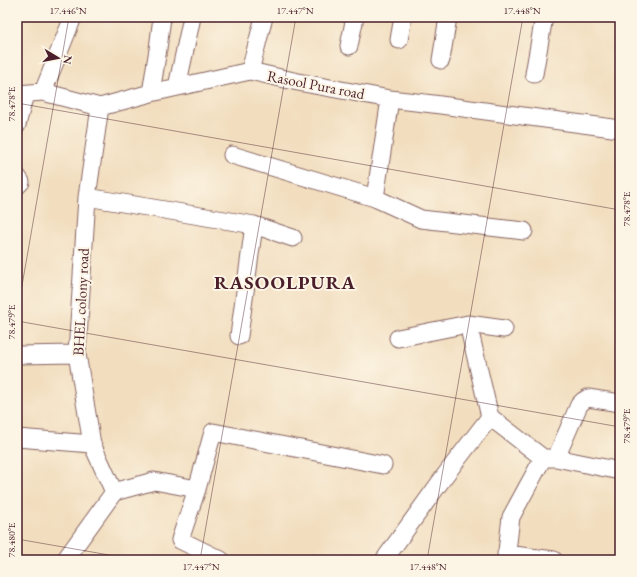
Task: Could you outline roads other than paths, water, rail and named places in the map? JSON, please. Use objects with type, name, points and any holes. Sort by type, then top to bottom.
[{"type":"street","points":[[43,92],[73,17]]},
{"type":"street","points":[[151,93],[162,17]]},
{"type":"street","points":[[177,87],[192,17]]},
{"type":"street","points":[[250,71],[264,17]]},
{"type":"street","points":[[350,46],[355,17]]},
{"type":"street","points":[[399,40],[402,17]]},
{"type":"street","points":[[441,60],[448,17]]},
{"type":"street","points":[[534,74],[544,17]]},
{"type":"street","name":"Rasool Pura road","points":[[100,107],[151,93],[250,71],[298,82],[390,99],[620,129]]},
{"type":"street","points":[[17,125],[21,94],[43,92],[100,107]]},
{"type":"street","points":[[375,198],[390,99]]},
{"type":"street","name":"BHEL colony road","points":[[100,107],[87,197],[77,354],[92,444],[114,492]]},
{"type":"street","points":[[232,155],[375,198],[421,219],[524,231]]},
{"type":"street","points":[[17,176],[22,182],[17,186]]},
{"type":"street","points":[[87,197],[254,225],[293,238]]},
{"type":"street","points":[[239,336],[254,225]]},
{"type":"street","points":[[468,324],[490,417],[550,458],[620,471]]},
{"type":"street","points":[[398,338],[468,324],[504,329]]},
{"type":"street","points":[[17,355],[77,354]]},
{"type":"street","points":[[554,560],[506,557],[511,517],[550,458],[579,405],[588,398],[620,403]]},
{"type":"street","points":[[384,560],[446,474],[490,417]]},
{"type":"street","points":[[222,560],[180,540],[197,489],[213,432],[383,465]]},
{"type":"street","points":[[17,438],[92,444]]},
{"type":"street","points":[[64,560],[114,492],[154,481],[197,489]]},
{"type":"district","name":"RASOOLPURA","points":[[285,282]]}]
